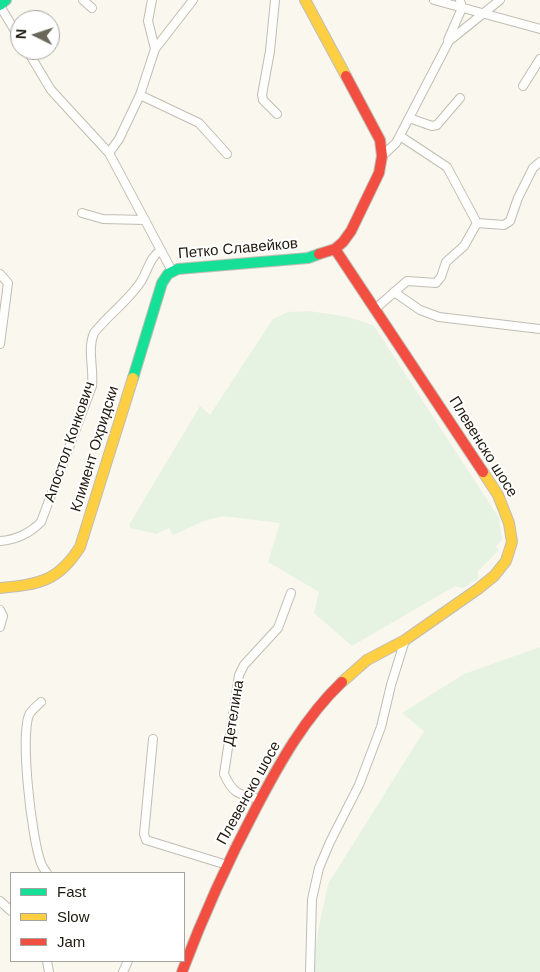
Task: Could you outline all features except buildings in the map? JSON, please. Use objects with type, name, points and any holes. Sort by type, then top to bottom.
[{"type":"street","points":[[6,0],[0,6],[10,22]]},
{"type":"street","points":[[83,0],[92,8]]},
{"type":"street","points":[[152,0],[148,21],[155,49]]},
{"type":"street","points":[[109,153],[119,140],[140,95],[155,49],[193,0]]},
{"type":"street","points":[[275,0],[270,51],[262,95],[264,100],[277,114]]},
{"type":"street","points":[[305,0],[380,140],[382,156],[379,173],[351,231],[335,249]]},
{"type":"street","points":[[434,0],[461,4],[483,13],[540,29]]},
{"type":"street","points":[[442,52],[458,32],[500,0]]},
{"type":"street","points":[[382,156],[396,143],[400,136],[442,52],[461,4]]},
{"type":"street","points":[[523,86],[540,59]]},
{"type":"street","points":[[33,60],[51,90],[109,153],[172,270]]},
{"type":"street","points":[[140,95],[199,123],[227,154]]},
{"type":"street","points":[[409,118],[432,126],[437,125],[460,98]]},
{"type":"street","points":[[400,136],[447,167],[476,223]]},
{"type":"street","points":[[476,223],[504,225],[510,220],[518,198],[533,168],[540,162]]},
{"type":"street","points":[[82,213],[103,219],[145,220]]},
{"type":"street","points":[[375,309],[406,281],[436,284],[442,278],[446,262],[464,246],[476,223]]},
{"type":"street","name":"Петко Славейков","points":[[172,270],[308,258],[335,249]]},
{"type":"street","name":"Плевенско шосе","points":[[186,958],[227,865],[259,799],[299,734],[341,682],[363,664],[405,640],[493,576],[509,556],[510,526],[502,504],[492,486],[335,249]]},
{"type":"street","name":"Апостол Конкович","points":[[0,541],[23,535],[34,529],[41,522],[92,386],[91,340],[94,333],[136,288],[142,280],[153,255],[161,250]]},
{"type":"street","name":"Климент Охридски","points":[[0,588],[42,582],[58,574],[72,561],[80,547],[162,283],[166,275],[172,270]]},
{"type":"street","points":[[0,274],[8,283],[0,344]]},
{"type":"street","points":[[394,292],[420,310],[439,316],[540,329]]},
{"type":"street","name":"Детелина","points":[[259,799],[240,794],[231,788],[224,774],[239,675],[244,664],[278,628],[291,593]]},
{"type":"street","points":[[0,610],[3,616],[0,627]]},
{"type":"street","points":[[310,972],[312,899],[319,868],[330,842],[359,786],[382,727],[391,685],[405,640]]},
{"type":"street","points":[[41,702],[30,714],[26,733],[27,773],[36,844],[41,864],[46,872]]},
{"type":"street","points":[[154,739],[144,834],[146,840],[227,865]]},
{"type":"street","points":[[0,901],[10,911]]},
{"type":"green space","points":[[309,311],[351,318],[374,326],[499,518],[502,539],[496,547],[499,550],[478,571],[478,579],[463,588],[455,586],[352,646],[314,613],[319,592],[268,562],[280,523],[222,516],[204,521],[173,535],[169,528],[156,534],[131,528],[129,525],[200,406],[210,415],[273,319],[288,312]]},
{"type":"green space","points":[[540,647],[540,972],[313,972],[318,931],[328,884],[424,731],[402,713],[464,674]]},
{"type":"traffic: fast","points":[[0,5],[6,0]]},
{"type":"traffic: fast","points":[[133,378],[162,283],[168,274],[178,269],[308,258],[319,254]]},
{"type":"traffic: slow","points":[[305,0],[346,76]]},
{"type":"traffic: slow","points":[[0,588],[26,585],[46,579],[64,568],[80,547],[133,378]]},
{"type":"traffic: slow","points":[[342,682],[367,660],[405,640],[478,589],[494,576],[506,561],[512,542],[509,523],[498,495],[483,472]]},
{"type":"traffic: jam","points":[[319,254],[335,249],[351,231],[379,173],[382,156],[380,140],[346,76]]},
{"type":"traffic: jam","points":[[335,249],[483,472]]},
{"type":"traffic: jam","points":[[182,972],[198,930],[226,868],[274,775],[316,710],[342,682]]}]
